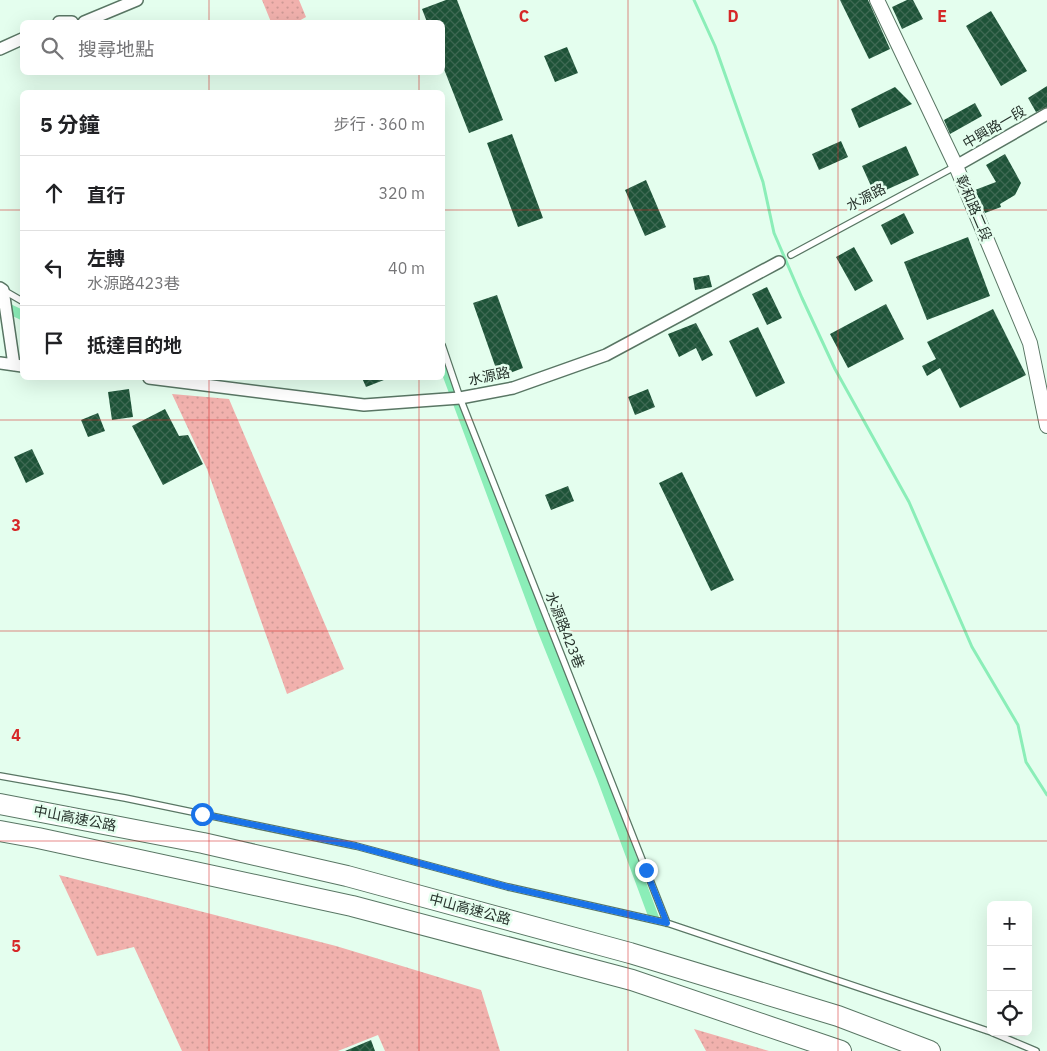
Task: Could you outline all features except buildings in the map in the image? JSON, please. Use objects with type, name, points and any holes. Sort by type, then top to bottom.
[{"type":"highway","name":"中山高速公路","points":[[0,804],[203,843],[347,876],[630,953],[838,1016],[930,1051]]},
{"type":"highway","name":"中山高速公路","points":[[0,831],[352,906],[632,980],[842,1051]]},
{"type":"street","points":[[89,20],[137,0]]},
{"type":"street","name":"彰和路二段","points":[[877,0],[956,166],[1030,342],[1047,426]]},
{"type":"street","points":[[0,49],[20,40]]},
{"type":"street","name":"中興路一段","points":[[956,166],[1047,114]]},
{"type":"street","name":"水源路","points":[[165,380],[364,405],[460,398],[513,388],[606,355],[779,262]]},
{"type":"street","points":[[0,362],[18,365],[2,289]]},
{"type":"lane","name":"水源路","points":[[791,255],[956,166]]},
{"type":"lane","points":[[2,289],[20,300]]},
{"type":"lane","name":"水源路423巷","points":[[445,354],[460,398],[667,923]]},
{"type":"lane","points":[[0,776],[125,798],[356,846],[508,887],[667,923],[987,1031]]},
{"type":"lane","points":[[1000,1036],[1036,1051]]},
{"type":"shaded area","points":[[262,0],[299,0],[306,17],[301,20],[270,20]]},
{"type":"shaded area","points":[[172,394],[229,399],[344,669],[287,694],[207,469]]},
{"type":"shaded area","points":[[59,875],[336,946],[481,990],[500,1051],[385,1051],[378,1035],[338,1051],[182,1051],[134,947],[97,956]]},
{"type":"shaded area","points":[[694,1029],[769,1051],[706,1051]]},
{"type":"waterway","points":[[694,0],[715,46],[763,182],[774,233],[802,298],[835,369],[909,502],[972,647],[1018,725],[1026,762],[1047,795]]},
{"type":"waterway","points":[[1,305],[20,314]]},
{"type":"waterway","points":[[445,368],[542,629],[602,778],[654,918]]},
{"type":"route","points":[[202,814],[356,846],[508,887],[667,923],[646,870]]}]
